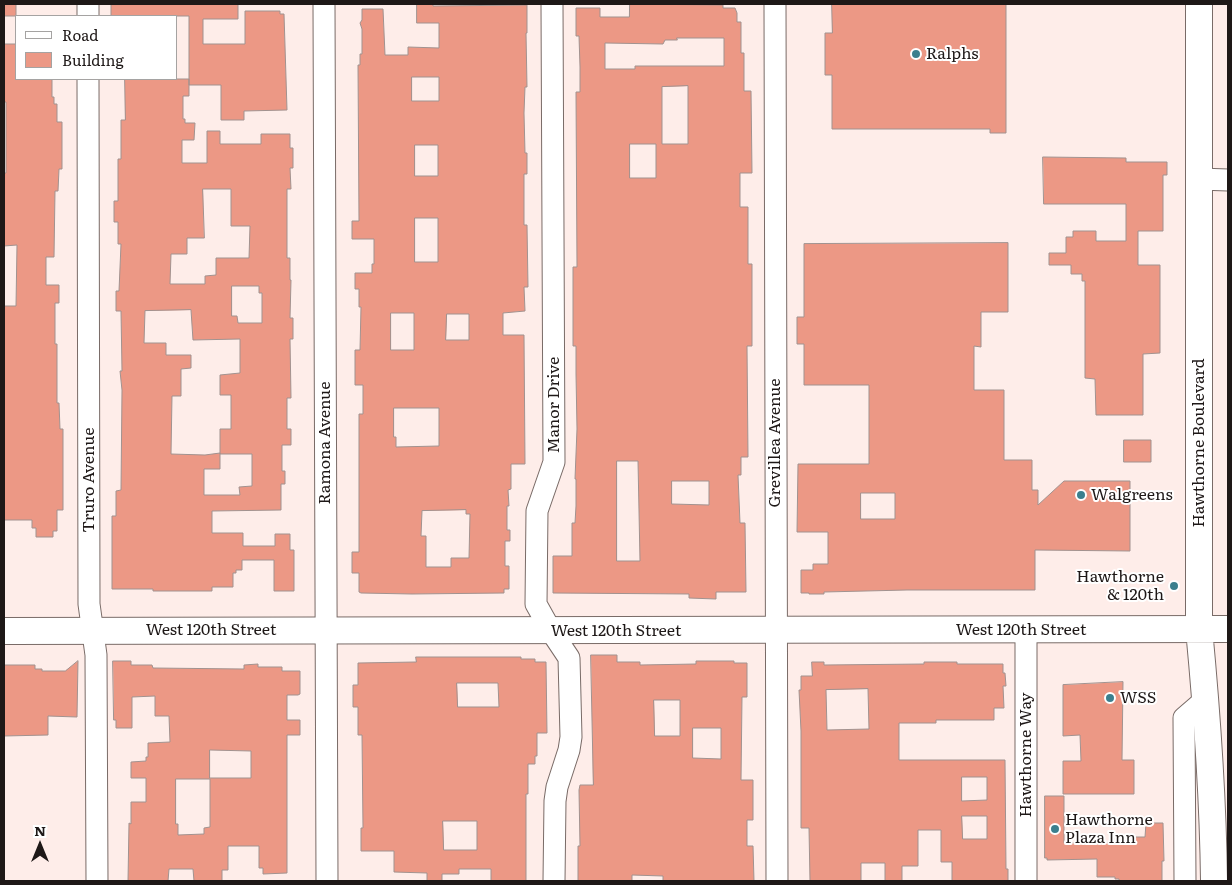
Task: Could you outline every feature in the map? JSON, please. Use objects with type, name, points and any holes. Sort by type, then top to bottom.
[{"type":"main road","name":"Hawthorne Boulevard","points":[[1199,4],[1200,629],[1214,836],[1214,881]]},
{"type":"main road","name":"West 120th Street","points":[[4,631],[1228,629]]},
{"type":"street","name":"Ramona Avenue","points":[[324,4],[327,881]]},
{"type":"street","name":"Manor Drive","points":[[552,4],[554,462],[536,511],[536,604],[569,658],[571,737],[570,750],[554,801],[554,881]]},
{"type":"street","name":"Grevillea Avenue","points":[[774,4],[777,881]]},
{"type":"street","name":"Truro Avenue","points":[[88,80],[89,604],[96,655],[97,881]]},
{"type":"street","points":[[1199,179],[1228,180]]},
{"type":"street","name":"Hawthorne Way","points":[[1026,630],[1026,881]]},
{"type":"street","points":[[1184,881],[1184,718],[1206,699]]},
{"type":"building","points":[[4,4],[16,4],[15,16],[4,16]]},
{"type":"building","points":[[238,4],[238,19],[203,19],[203,44],[245,44],[245,11],[280,11],[280,14],[284,14],[287,110],[244,111],[244,120],[221,120],[221,85],[189,85],[189,16],[111,15],[111,5]]},
{"type":"building","points":[[417,4],[433,4],[433,6],[527,5],[527,87],[525,87],[524,113],[527,174],[524,174],[524,225],[527,225],[528,287],[524,287],[525,311],[503,313],[503,335],[524,335],[525,464],[511,464],[511,489],[508,490],[509,506],[507,506],[507,530],[510,530],[510,541],[505,541],[505,566],[509,566],[509,589],[504,589],[504,593],[361,593],[359,592],[359,573],[352,573],[352,552],[359,552],[359,414],[363,414],[363,385],[355,385],[355,350],[360,350],[361,307],[359,307],[359,289],[355,289],[355,273],[372,273],[372,264],[374,264],[374,239],[352,239],[352,221],[359,221],[358,65],[360,65],[360,54],[362,54],[362,29],[360,23],[362,20],[362,9],[383,9],[385,55],[408,55],[408,47],[439,48],[439,23],[417,23]],"holes":[[[412,77],[439,77],[439,101],[412,101]],[[415,145],[438,145],[438,176],[415,176]],[[415,218],[438,218],[438,262],[415,262]],[[391,313],[414,313],[414,350],[391,350]],[[447,314],[469,314],[469,340],[446,340]],[[394,408],[439,408],[439,446],[396,447],[396,437],[394,437]],[[466,510],[466,514],[470,514],[469,558],[451,558],[451,567],[426,567],[426,536],[421,536],[422,511]]]},
{"type":"building","points":[[630,4],[723,5],[723,8],[735,8],[737,22],[741,22],[741,53],[744,53],[744,91],[751,91],[752,173],[740,173],[740,207],[748,207],[748,264],[752,264],[752,346],[747,346],[748,457],[741,457],[741,475],[738,475],[740,523],[745,523],[746,592],[716,592],[716,599],[689,598],[689,594],[553,593],[553,556],[572,556],[572,523],[575,523],[576,506],[576,346],[573,346],[573,267],[577,267],[576,92],[580,92],[580,67],[579,36],[576,36],[576,8],[600,8],[600,17],[629,17]],"holes":[[[677,38],[724,38],[724,66],[635,66],[635,69],[605,69],[605,43],[663,44],[665,40],[677,40]],[[688,86],[688,144],[662,144],[662,87]],[[630,144],[656,144],[656,178],[630,178]],[[617,461],[638,461],[640,561],[617,561]],[[672,481],[709,481],[709,505],[672,504]]]},
{"type":"building","name":"Ralphs","points":[[832,4],[1006,4],[1006,133],[990,133],[990,129],[832,129],[832,75],[825,75],[825,33],[832,33]]},
{"type":"building","points":[[4,44],[15,44],[15,80],[52,80],[52,97],[54,97],[54,104],[57,104],[57,122],[62,122],[62,169],[59,169],[58,191],[55,191],[54,257],[46,257],[46,285],[59,285],[59,303],[55,303],[55,344],[57,344],[57,403],[59,403],[60,429],[63,429],[63,510],[57,510],[57,531],[53,531],[53,537],[36,537],[36,528],[32,528],[32,520],[4,520],[4,306],[16,306],[17,245],[4,246],[6,102],[4,102]]},
{"type":"building","points":[[189,79],[189,96],[183,96],[183,119],[185,119],[185,123],[195,123],[194,140],[182,140],[182,163],[207,163],[207,131],[220,131],[220,144],[261,144],[261,134],[290,134],[290,148],[293,148],[293,168],[290,168],[291,189],[287,189],[287,258],[290,258],[290,318],[293,318],[293,339],[290,339],[291,398],[287,398],[287,429],[291,429],[291,445],[282,445],[282,471],[285,471],[285,484],[281,484],[281,510],[212,511],[212,533],[243,533],[243,546],[275,546],[275,534],[290,534],[290,550],[294,550],[294,591],[274,591],[274,560],[242,560],[242,570],[236,570],[236,573],[233,573],[233,587],[212,587],[212,591],[112,589],[112,516],[116,516],[116,491],[121,490],[121,311],[116,311],[116,291],[119,291],[121,244],[118,244],[118,222],[114,222],[114,201],[118,201],[118,159],[121,159],[121,120],[125,120],[125,80]],"holes":[[[203,189],[231,189],[231,226],[250,226],[249,258],[216,258],[216,275],[205,276],[205,284],[170,284],[171,254],[187,254],[187,238],[204,238]],[[232,286],[259,286],[259,293],[262,293],[262,323],[238,323],[237,316],[232,316]],[[191,310],[193,340],[240,339],[240,373],[220,375],[220,395],[231,395],[231,429],[220,429],[220,453],[205,455],[171,454],[172,396],[181,396],[181,369],[191,368],[191,355],[166,355],[166,343],[144,343],[145,311]],[[220,454],[252,454],[252,486],[239,487],[240,495],[204,495],[204,469],[220,469]]]},
{"type":"building","points":[[1043,157],[1126,158],[1126,162],[1167,162],[1167,175],[1163,175],[1163,231],[1138,231],[1138,265],[1160,265],[1160,353],[1143,354],[1143,415],[1096,415],[1095,379],[1085,378],[1085,281],[1082,281],[1082,274],[1071,274],[1071,265],[1049,265],[1049,253],[1066,253],[1066,237],[1073,237],[1073,231],[1096,231],[1096,241],[1126,241],[1126,204],[1044,204]]},
{"type":"building","points":[[1008,243],[1008,312],[981,312],[981,347],[974,346],[974,390],[1004,390],[1004,460],[1032,460],[1032,490],[1038,490],[1038,505],[1064,481],[1130,481],[1130,551],[1035,550],[1035,590],[907,590],[824,592],[824,594],[801,593],[801,570],[813,570],[813,564],[828,564],[828,532],[797,532],[798,464],[869,464],[869,385],[804,385],[804,344],[797,344],[797,317],[804,317],[804,244]],"holes":[[[861,493],[895,493],[895,519],[861,519]]]},
{"type":"building","points":[[1124,440],[1151,440],[1151,462],[1124,462]]},
{"type":"building","points":[[591,655],[617,655],[617,662],[640,662],[640,665],[696,664],[696,661],[747,663],[747,697],[742,697],[741,780],[753,780],[753,820],[747,820],[747,846],[753,846],[754,881],[663,881],[663,876],[632,875],[632,881],[578,881],[578,846],[580,846],[579,790],[580,785],[593,785]],"holes":[[[654,700],[680,700],[680,736],[655,736]],[[693,728],[721,728],[721,759],[693,758]]]},
{"type":"building","points":[[416,657],[521,657],[521,659],[535,659],[535,662],[546,662],[547,733],[537,733],[535,764],[528,764],[526,881],[491,881],[491,869],[459,869],[459,874],[442,874],[442,881],[427,881],[427,873],[394,872],[394,851],[361,851],[361,828],[363,828],[362,735],[358,735],[358,707],[353,707],[353,685],[358,685],[358,663],[416,662]],"holes":[[[457,683],[498,683],[499,707],[458,707]],[[443,821],[477,821],[477,850],[444,850]]]},
{"type":"building","points":[[78,661],[77,717],[48,716],[48,735],[4,736],[4,665],[35,665],[35,669],[42,669],[42,671],[65,671]]},
{"type":"building","points":[[113,661],[131,661],[131,665],[152,665],[153,668],[244,669],[244,665],[258,664],[258,667],[282,667],[282,671],[300,671],[300,694],[287,695],[287,720],[300,720],[300,735],[287,735],[287,873],[263,874],[263,868],[259,868],[259,846],[228,846],[228,870],[222,870],[222,881],[194,881],[193,869],[169,869],[168,881],[128,881],[131,802],[146,802],[146,778],[131,778],[131,762],[146,761],[146,757],[148,757],[148,743],[170,742],[169,716],[155,716],[155,696],[132,697],[132,728],[116,728],[116,720],[114,720]],"holes":[[[210,750],[251,751],[251,778],[210,778]],[[176,779],[210,779],[210,827],[204,828],[204,834],[178,835],[178,824],[176,824]]]},
{"type":"building","points":[[812,662],[824,662],[824,665],[924,664],[924,662],[1003,664],[1006,686],[1003,686],[1004,708],[994,708],[994,720],[936,720],[936,723],[899,723],[899,760],[1005,760],[1006,869],[1008,869],[1008,881],[952,881],[952,862],[941,862],[941,830],[918,830],[918,866],[902,866],[902,881],[885,881],[885,863],[861,863],[861,881],[810,881],[809,828],[801,828],[799,690],[801,690],[801,676],[812,676]],"holes":[[[868,689],[869,729],[827,730],[826,690]],[[962,777],[987,777],[987,800],[962,801]],[[962,816],[987,816],[987,839],[963,839]]]},
{"type":"building","points":[[1123,682],[1122,760],[1134,760],[1134,794],[1063,794],[1063,761],[1081,761],[1080,735],[1063,736],[1063,685]]},
{"type":"building","name":"Hawthorne Plaza Inn","points":[[1045,796],[1064,796],[1064,843],[1134,842],[1134,837],[1145,837],[1146,823],[1163,823],[1164,861],[1162,861],[1162,881],[1119,881],[1115,877],[1097,877],[1097,859],[1047,860],[1045,858]]},
{"type":"place","name":"Ralphs","points":[[916,54]]},
{"type":"place","name":"Walgreens","points":[[1081,495]]},
{"type":"place","name":"Hawthorne & 120th","points":[[1174,586]]},
{"type":"place","name":"WSS","points":[[1110,698]]},
{"type":"place","name":"Hawthorne Plaza Inn","points":[[1055,829]]}]
